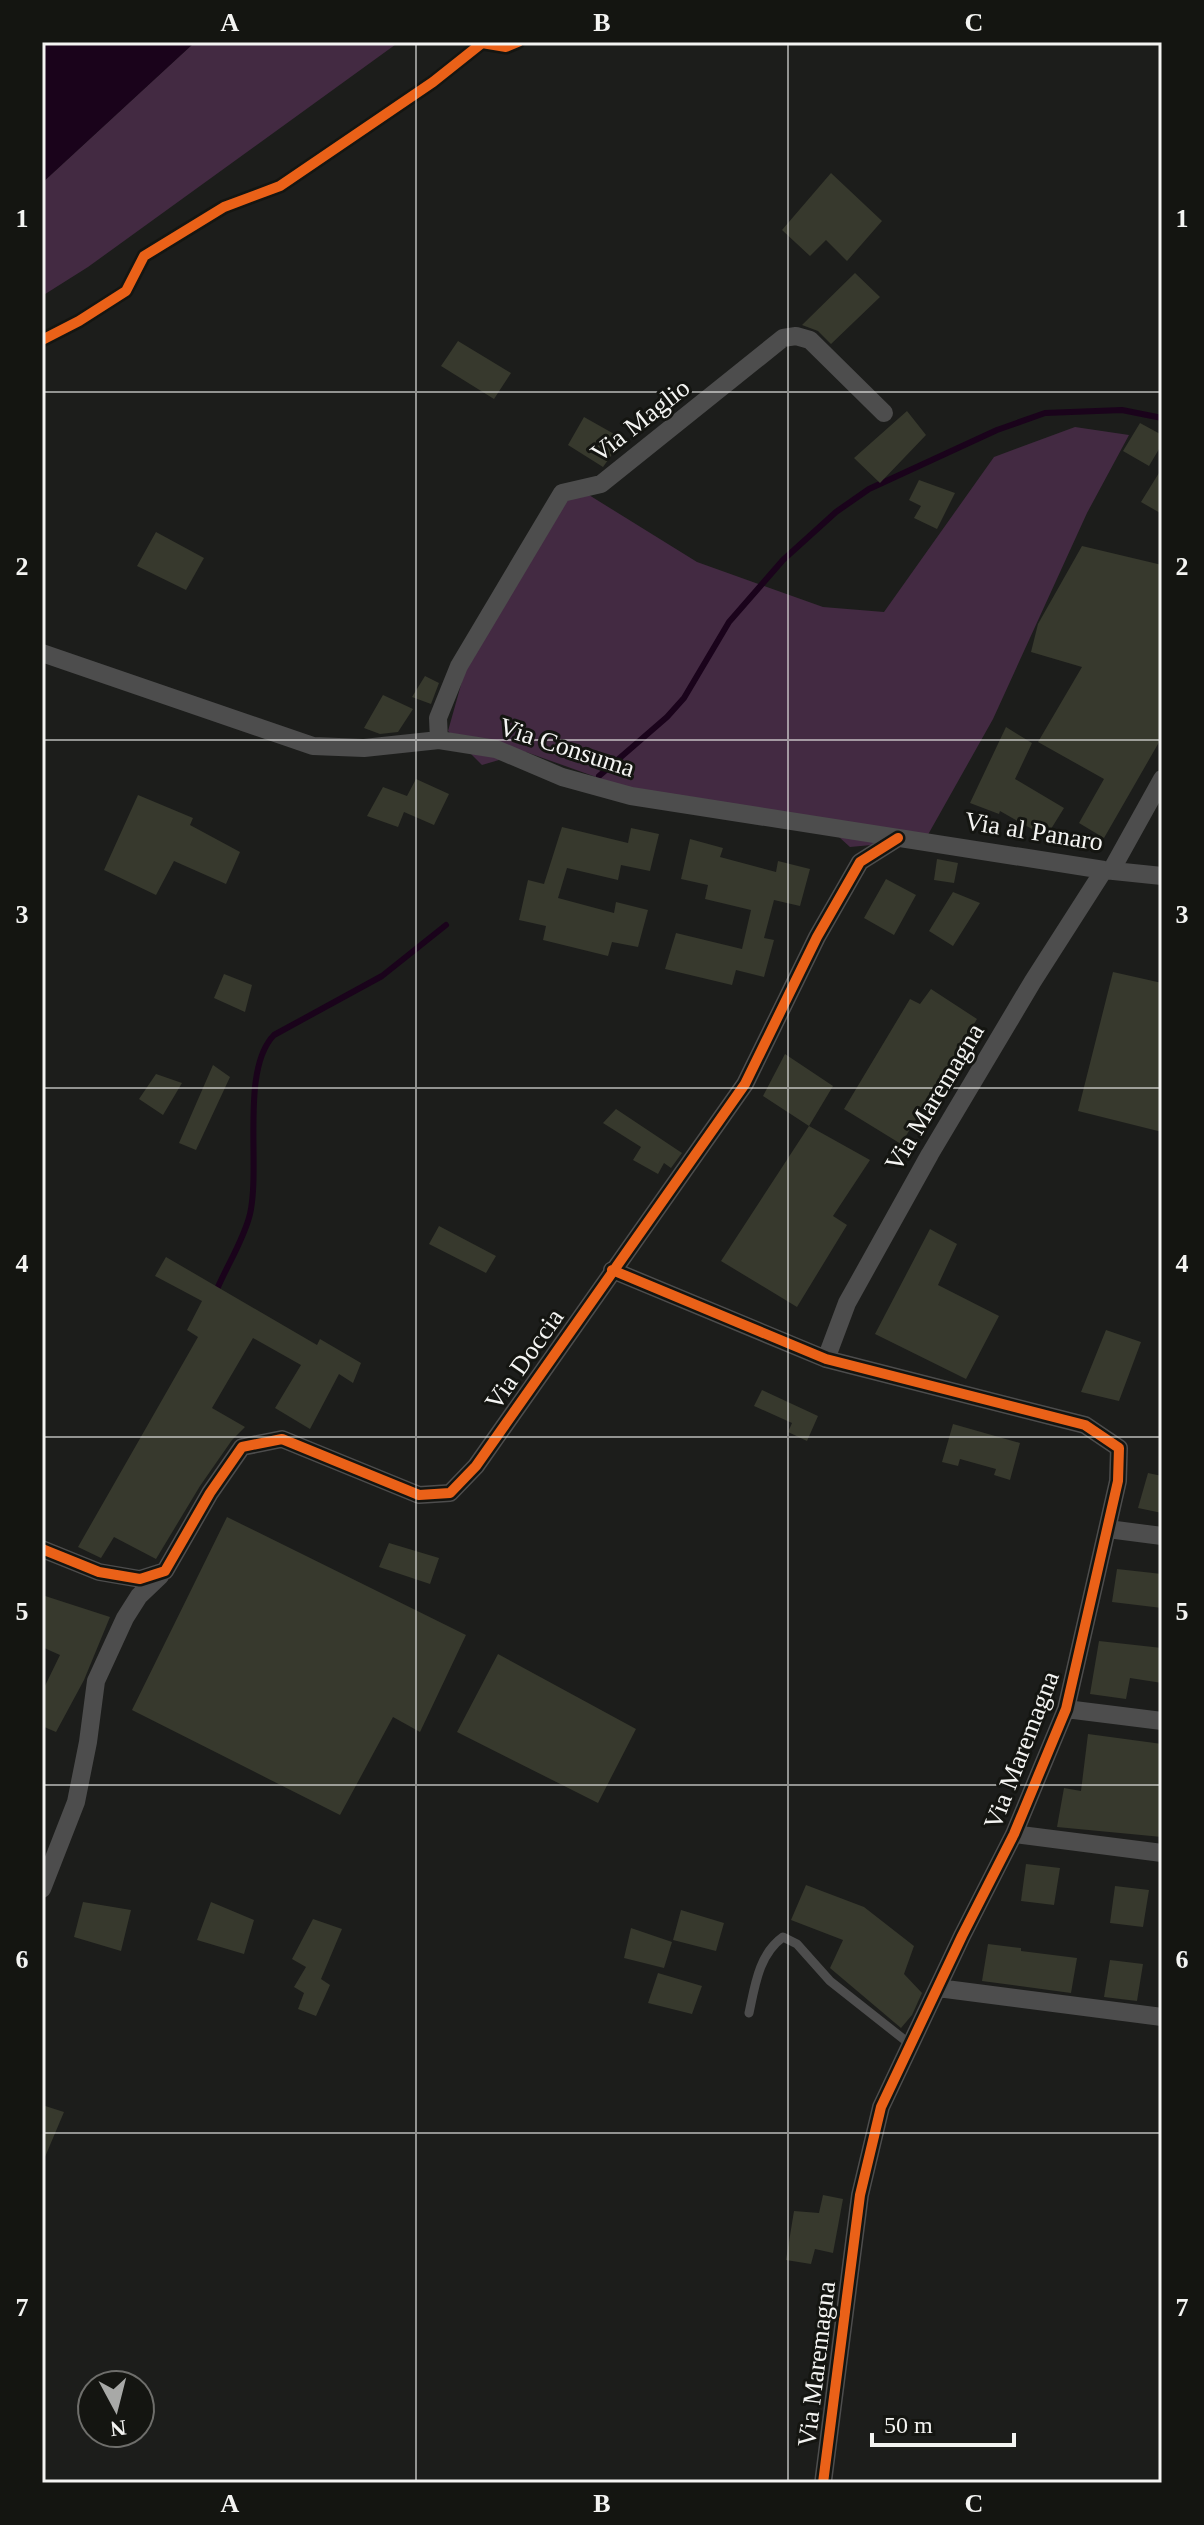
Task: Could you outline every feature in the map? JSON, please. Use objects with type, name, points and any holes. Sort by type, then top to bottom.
[{"type":"street","name":"Via Maglio","points":[[439,740],[438,718],[459,666],[562,493],[601,484],[783,338],[796,336],[810,340],[884,413]]},
{"type":"street","name":"Via Consuma","points":[[42,653],[313,746],[364,748],[439,740],[496,749],[562,777],[631,796],[898,838]]},
{"type":"street","name":"Via Maremagna","points":[[826,1359],[847,1303],[930,1154],[1033,981],[1108,870],[1162,779]]},
{"type":"street","name":"Via al Panaro","points":[[898,838],[1162,876]]},
{"type":"street","name":"Via Doccia","points":[[165,1571],[210,1493],[242,1447],[282,1439],[419,1495],[450,1493],[476,1466],[745,1084],[817,937],[860,862],[898,838]]},
{"type":"street","name":"Via Maremagna","points":[[612,1270],[826,1359],[1085,1425],[1119,1448],[1118,1481],[1066,1709],[1014,1834],[881,2107],[860,2195],[823,2483]]},
{"type":"street","points":[[1108,1529],[1162,1536]]},
{"type":"street","points":[[42,1549],[99,1572],[140,1579],[165,1571]]},
{"type":"street","points":[[42,1889],[76,1802],[96,1681],[125,1618],[139,1596],[165,1571]]},
{"type":"street","points":[[1066,1709],[1162,1721]]},
{"type":"street","points":[[1014,1834],[1162,1853]]},
{"type":"street","points":[[938,1988],[1162,2017]]},
{"type":"lane","points":[[749,2013],[758,1974],[770,1946],[783,1937],[797,1944],[830,1981],[911,2045]]},
{"type":"shaded area","points":[[42,42],[195,42],[42,183]]},
{"type":"shaded area","points":[[195,42],[399,42],[88,267],[42,296],[42,183]]},
{"type":"shaded area","points":[[1075,427],[1129,435],[1087,513],[993,719],[925,840],[850,847],[829,828],[624,787],[526,752],[482,765],[448,731],[482,610],[576,487],[697,562],[823,607],[884,612],[994,457]]},
{"type":"building","points":[[831,173],[882,221],[847,261],[826,240],[810,256],[782,230]]},
{"type":"building","points":[[855,273],[880,297],[831,344],[818,331],[802,325]]},
{"type":"building","points":[[458,341],[511,373],[494,399],[441,366]]},
{"type":"building","points":[[907,411],[926,435],[880,483],[854,458]]},
{"type":"building","points":[[584,417],[623,439],[603,467],[568,445]]},
{"type":"building","points":[[1140,423],[1162,435],[1162,444],[1149,466],[1123,451]]},
{"type":"building","points":[[1162,468],[1162,514],[1141,502]]},
{"type":"building","points":[[919,480],[955,493],[937,529],[914,518],[921,506],[909,500]]},
{"type":"building","points":[[156,532],[204,558],[186,590],[137,566]]},
{"type":"building","points":[[1082,546],[1162,565],[1162,737],[1104,838],[1079,823],[1104,779],[1038,742],[1082,667],[1031,652],[1038,624]]},
{"type":"building","points":[[425,676],[439,683],[431,704],[412,697]]},
{"type":"building","points":[[383,695],[413,709],[398,732],[380,734],[364,728]]},
{"type":"building","points":[[1006,727],[1032,743],[1015,779],[1064,808],[1046,837],[1000,811],[999,814],[970,803]]},
{"type":"building","points":[[416,779],[449,794],[434,825],[404,812],[398,827],[367,816],[383,787],[407,796]]},
{"type":"building","points":[[138,795],[193,818],[190,825],[240,852],[226,884],[174,861],[156,895],[104,870]]},
{"type":"building","points":[[562,827],[628,843],[631,828],[659,834],[650,871],[621,865],[618,880],[567,868],[558,898],[614,913],[616,902],[648,910],[638,947],[612,942],[608,956],[543,940],[546,926],[519,920],[528,880],[544,884]]},
{"type":"building","points":[[690,839],[723,848],[720,857],[776,872],[778,861],[810,869],[800,906],[774,900],[764,938],[774,940],[764,977],[736,970],[732,985],[665,969],[676,933],[742,949],[751,910],[705,899],[708,885],[681,879]]},
{"type":"building","points":[[937,859],[958,863],[954,883],[934,880]]},
{"type":"building","points":[[886,879],[916,895],[894,935],[864,918]]},
{"type":"building","points":[[953,892],[980,903],[953,946],[929,931]]},
{"type":"building","points":[[1113,972],[1162,983],[1162,1132],[1078,1111]]},
{"type":"building","points":[[224,974],[252,985],[245,1012],[214,998]]},
{"type":"building","points":[[931,989],[977,1019],[901,1144],[844,1109],[910,999],[920,1004]]},
{"type":"building","points":[[785,1054],[833,1086],[809,1126],[763,1096]]},
{"type":"building","points":[[213,1065],[230,1077],[196,1150],[179,1143]]},
{"type":"building","points":[[156,1074],[182,1083],[163,1115],[139,1099]]},
{"type":"building","points":[[616,1109],[682,1153],[671,1168],[664,1163],[658,1174],[633,1160],[641,1147],[603,1123]]},
{"type":"building","points":[[809,1126],[870,1160],[833,1216],[847,1225],[797,1307],[721,1261]]},
{"type":"building","points":[[439,1226],[496,1256],[486,1273],[429,1244]]},
{"type":"building","points":[[930,1229],[957,1244],[938,1285],[999,1316],[966,1379],[875,1334]]},
{"type":"building","points":[[166,1257],[317,1345],[320,1339],[361,1363],[353,1383],[339,1374],[310,1429],[275,1408],[301,1365],[253,1338],[212,1408],[245,1427],[232,1440],[200,1486],[156,1559],[114,1537],[101,1558],[78,1547],[198,1337],[187,1330],[202,1301],[155,1276]]},
{"type":"building","points":[[1106,1330],[1141,1342],[1119,1401],[1081,1392]]},
{"type":"building","points":[[762,1390],[818,1416],[807,1441],[788,1432],[792,1423],[754,1406]]},
{"type":"building","points":[[953,1424],[1020,1443],[1010,1480],[994,1475],[996,1469],[960,1459],[958,1466],[942,1462]]},
{"type":"building","points":[[1148,1473],[1162,1476],[1162,1513],[1138,1508]]},
{"type":"building","points":[[227,1517],[466,1635],[420,1732],[393,1717],[340,1815],[132,1710]]},
{"type":"building","points":[[389,1543],[439,1558],[430,1584],[379,1567]]},
{"type":"building","points":[[1117,1569],[1162,1574],[1162,1608],[1112,1602]]},
{"type":"building","points":[[42,1595],[110,1617],[84,1680],[56,1732],[42,1726],[42,1692],[60,1655],[42,1647]]},
{"type":"building","points":[[1099,1641],[1162,1648],[1162,1683],[1130,1678],[1126,1699],[1090,1694]]},
{"type":"building","points":[[498,1654],[636,1729],[598,1803],[457,1732]]},
{"type":"building","points":[[1088,1734],[1162,1744],[1162,1837],[1057,1827],[1064,1788],[1081,1791]]},
{"type":"building","points":[[1026,1864],[1060,1868],[1054,1905],[1021,1901]]},
{"type":"building","points":[[806,1885],[864,1907],[914,1946],[904,1974],[922,1993],[912,2015],[901,2028],[830,1968],[843,1940],[791,1920]]},
{"type":"building","points":[[1115,1886],[1149,1890],[1143,1927],[1110,1923]]},
{"type":"building","points":[[83,1902],[131,1910],[121,1951],[74,1937]]},
{"type":"building","points":[[211,1902],[254,1920],[244,1954],[197,1940]]},
{"type":"building","points":[[681,1910],[724,1923],[716,1951],[673,1940]]},
{"type":"building","points":[[313,1919],[342,1929],[321,1979],[330,1985],[316,2016],[298,2009],[304,1993],[294,1987],[306,1967],[292,1959]]},
{"type":"building","points":[[631,1928],[672,1942],[664,1968],[624,1958]]},
{"type":"building","points":[[988,1944],[1077,1958],[1071,1993],[982,1981]]},
{"type":"building","points":[[1110,1960],[1143,1964],[1137,2001],[1104,1997]]},
{"type":"building","points":[[658,1973],[702,1986],[692,2014],[648,2003]]},
{"type":"building","points":[[42,2105],[64,2112],[42,2164]]},
{"type":"building","points":[[823,2195],[843,2199],[833,2253],[815,2249],[811,2264],[786,2260],[794,2211],[819,2213]]},
{"type":"waterway","points":[[599,776],[667,717],[684,698],[729,622],[783,560],[836,512],[869,489],[997,430],[1045,413],[1122,410],[1162,418]]},
{"type":"waterway","points":[[218,1287],[250,1214],[257,1071],[274,1035],[382,976],[446,925]]},
{"type":"cycle path","points":[[42,340],[126,291],[144,256],[224,207],[280,186],[433,82],[482,43],[506,47],[518,42]]},
{"type":"cycle path","points":[[42,1549],[99,1572],[140,1579],[165,1571],[210,1493],[242,1447],[282,1439],[419,1495],[450,1493],[476,1466],[745,1084],[817,937],[860,862],[898,838]]},
{"type":"cycle path","points":[[612,1270],[826,1359],[1085,1425],[1119,1448],[1118,1481],[1066,1709],[1014,1834],[881,2107],[860,2195],[823,2483]]}]
